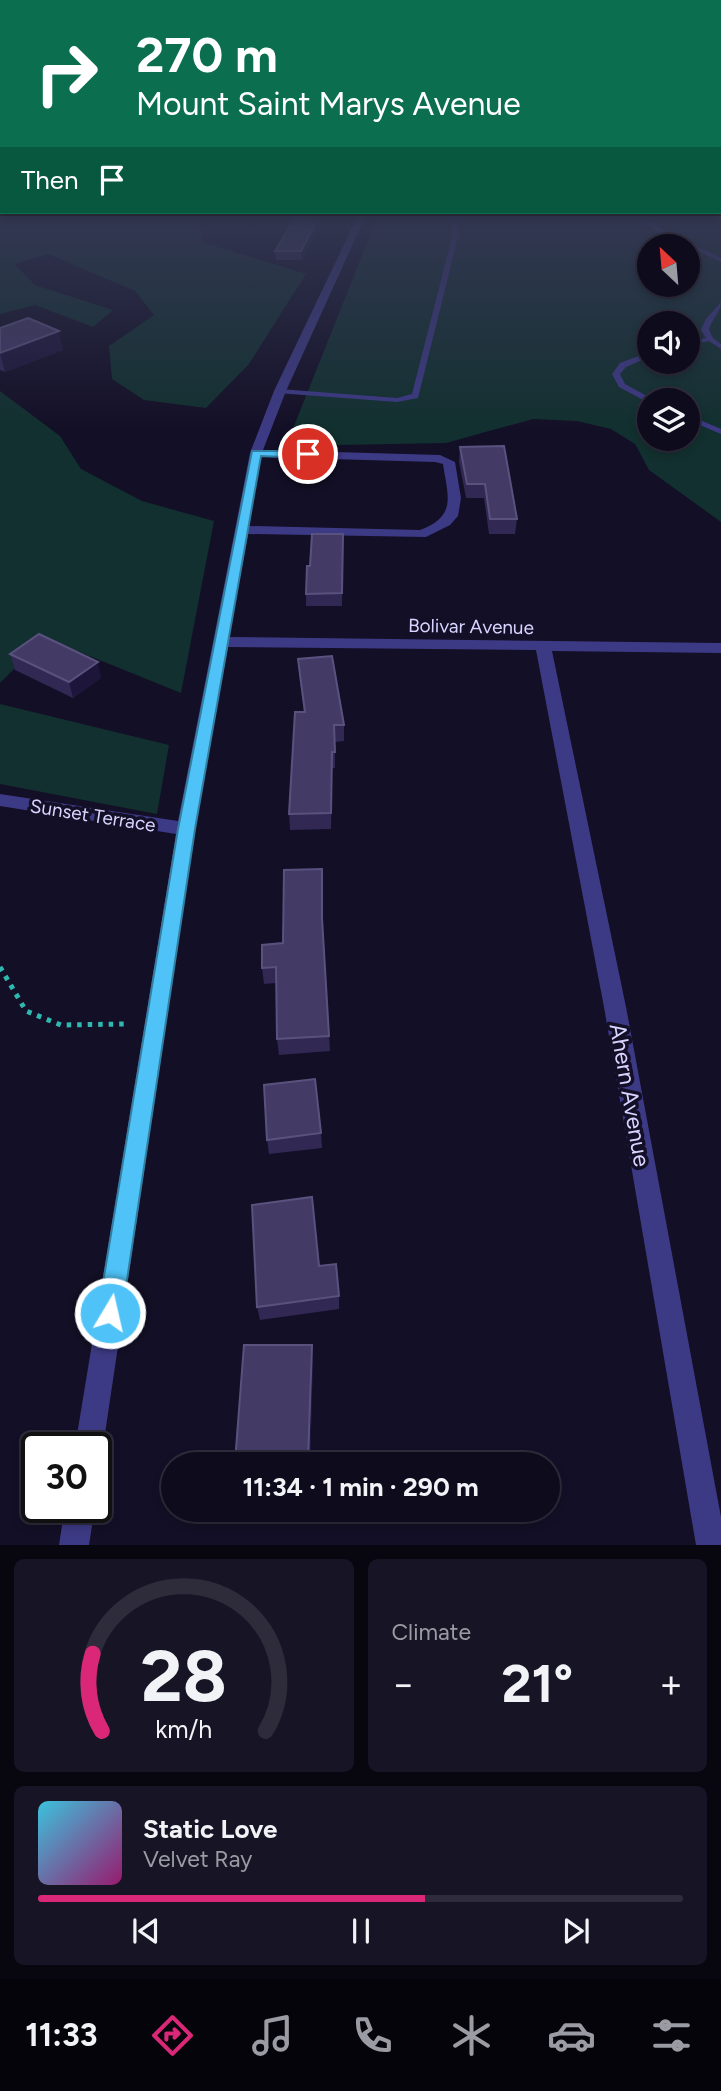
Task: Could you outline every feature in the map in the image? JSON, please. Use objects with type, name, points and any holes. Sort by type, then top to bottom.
[{"type":"street","points":[[91,1432],[186,829],[256,453],[280,391],[329,285]]},
{"type":"street","points":[[243,530],[421,534],[436,530],[449,521],[456,510],[449,462],[436,457],[256,453]]},
{"type":"street","name":"Bolivar Avenue","points":[[221,642],[721,648]]},
{"type":"street","name":"Ahern Avenue","points":[[543,646],[615,1007],[711,1545]]},
{"type":"street","name":"Sunset Terrace","points":[[0,800],[186,829]]},
{"type":"street","points":[[74,1545],[77,1523]]},
{"type":"lane","points":[[280,391],[397,400],[415,396],[443,285]]},
{"type":"lane","points":[[721,304],[708,320],[705,330],[710,339],[721,347]]},
{"type":"lane","points":[[700,340],[710,339]]},
{"type":"lane","points":[[637,359],[623,365],[616,374],[622,385],[637,393]]},
{"type":"lane","points":[[700,422],[721,432]]},
{"type":"path","points":[[0,967],[26,1011],[61,1025],[127,1024]]},
{"type":"green space","points":[[0,285],[35,285],[113,310],[93,327],[35,305],[0,314]]},
{"type":"green space","points":[[121,285],[299,285],[249,364],[206,408],[144,400],[112,379],[109,346],[154,315],[135,291]]},
{"type":"green space","points":[[350,285],[637,285],[637,298],[700,298],[700,285],[721,285],[721,522],[649,470],[639,451],[700,451],[700,388],[637,388],[637,448],[611,429],[577,421],[533,419],[446,443],[286,446]]},
{"type":"green space","points":[[0,391],[60,436],[81,469],[142,501],[214,521],[181,693],[45,638],[0,683]]},
{"type":"green space","points":[[0,704],[169,745],[157,814],[0,784]]},
{"type":"building","points":[[28,318],[59,331],[0,353],[0,328]]},
{"type":"building","points":[[504,446],[517,519],[490,519],[485,484],[467,484],[460,447]]},
{"type":"building","points":[[312,534],[343,534],[342,593],[306,594]]},
{"type":"building","points":[[39,634],[98,662],[69,682],[10,654]]},
{"type":"building","points":[[332,656],[344,725],[334,725],[331,813],[289,814],[295,712],[305,712],[298,659]]},
{"type":"building","points":[[322,869],[329,1036],[277,1039],[276,967],[262,968],[262,945],[283,943],[284,870]]},
{"type":"building","points":[[315,1079],[321,1133],[267,1140],[264,1085]]},
{"type":"building","points":[[312,1197],[319,1266],[336,1264],[339,1296],[257,1307],[252,1205]]},
{"type":"building","points":[[244,1345],[312,1345],[308,1452],[236,1452]]},
{"type":"route","points":[[110,1313],[186,829],[256,453],[308,454]]}]
